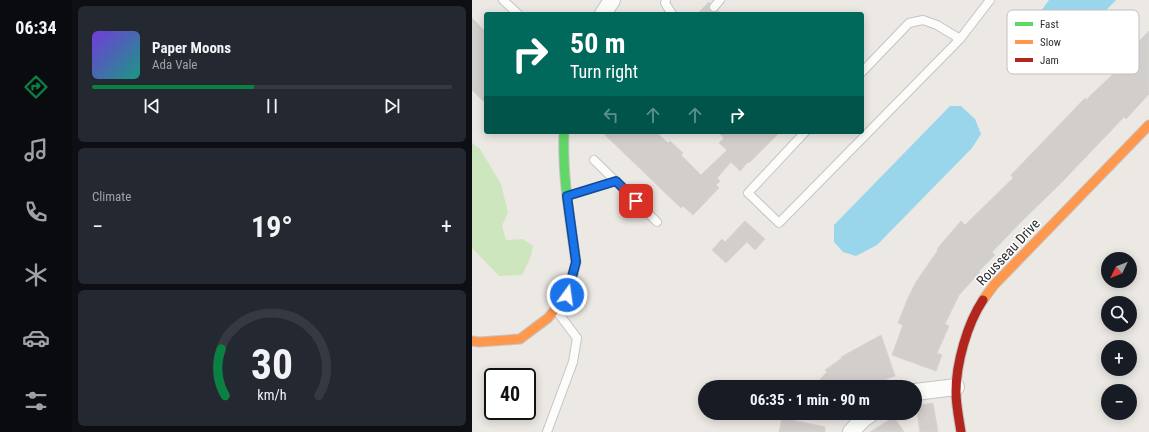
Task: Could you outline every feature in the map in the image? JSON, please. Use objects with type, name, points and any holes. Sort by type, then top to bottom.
[{"type":"street","points":[[604,12],[612,0]]},
{"type":"street","name":"Rousseau Drive","points":[[961,432],[956,387],[958,369],[965,342],[978,308],[994,285],[1149,125]]},
{"type":"street","points":[[472,340],[479,342],[520,339],[548,318],[567,295],[576,262],[567,196],[563,150],[564,134]]},
{"type":"street","points":[[922,391],[956,387]]},
{"type":"street","points":[[850,432],[862,420]]},
{"type":"lane","points":[[503,0],[516,12]]},
{"type":"lane","points":[[666,0],[665,3],[671,12]]},
{"type":"lane","points":[[714,7],[720,0]]},
{"type":"lane","points":[[803,134],[748,193],[780,223],[960,38],[990,0]]},
{"type":"lane","points":[[864,70],[909,23],[923,20],[937,25],[960,38]]},
{"type":"lane","points":[[594,160],[657,222]]},
{"type":"lane","points":[[567,196],[616,181]]},
{"type":"lane","points":[[547,432],[573,362],[577,338],[556,309]]},
{"type":"green space","points":[[472,143],[480,149],[501,184],[508,212],[502,226],[506,240],[523,239],[533,246],[531,256],[522,275],[499,276],[472,248]]},
{"type":"water","points":[[1049,0],[1116,0],[1106,10],[1042,10]]},
{"type":"water","points":[[950,106],[961,106],[975,119],[981,134],[972,148],[877,245],[856,256],[843,252],[834,242],[834,225]]},
{"type":"building","points":[[709,2],[710,3],[710,11],[713,12],[699,12]]},
{"type":"building","points":[[472,18],[484,30],[484,102],[472,90]]},
{"type":"building","points":[[1149,31],[1149,94],[1126,119],[1124,117],[992,252],[995,255],[959,295],[945,324],[949,326],[937,353],[942,355],[936,371],[892,355],[903,325],[898,323],[908,298],[916,282],[938,250],[937,249],[961,221],[965,225],[1013,178],[1011,175],[1085,98],[1086,100],[1113,74],[1139,74],[1139,41]]},
{"type":"building","points":[[604,134],[658,134],[668,143],[670,141],[683,153],[681,155],[701,175],[727,150],[719,143],[724,138],[720,134],[778,134],[740,171],[731,162],[717,178],[720,181],[716,185],[719,188],[693,215],[683,206],[681,208]]},
{"type":"building","points":[[745,221],[765,239],[755,250],[747,242],[726,263],[712,250],[722,239],[725,242]]},
{"type":"building","points":[[881,335],[895,376],[884,380],[820,380],[827,372],[825,370],[842,358],[841,357]]},
{"type":"building","points":[[933,403],[938,432],[920,432],[918,420],[922,420],[922,405]]},
{"type":"building","points":[[782,420],[792,420],[825,427],[825,432],[779,432]]},
{"type":"building","points":[[889,420],[896,420],[904,432],[870,432]]},
{"type":"traffic: fast","points":[[564,134],[565,181],[576,262],[573,274]]},
{"type":"traffic: slow","points":[[983,300],[994,285],[1149,125]]},
{"type":"traffic: slow","points":[[472,341],[479,342],[520,339],[548,318],[567,295],[573,274]]},
{"type":"traffic: jam","points":[[961,432],[956,397],[958,369],[967,332],[983,300]]},
{"type":"route","points":[[567,295],[576,262],[567,196],[616,181],[636,201]]}]
